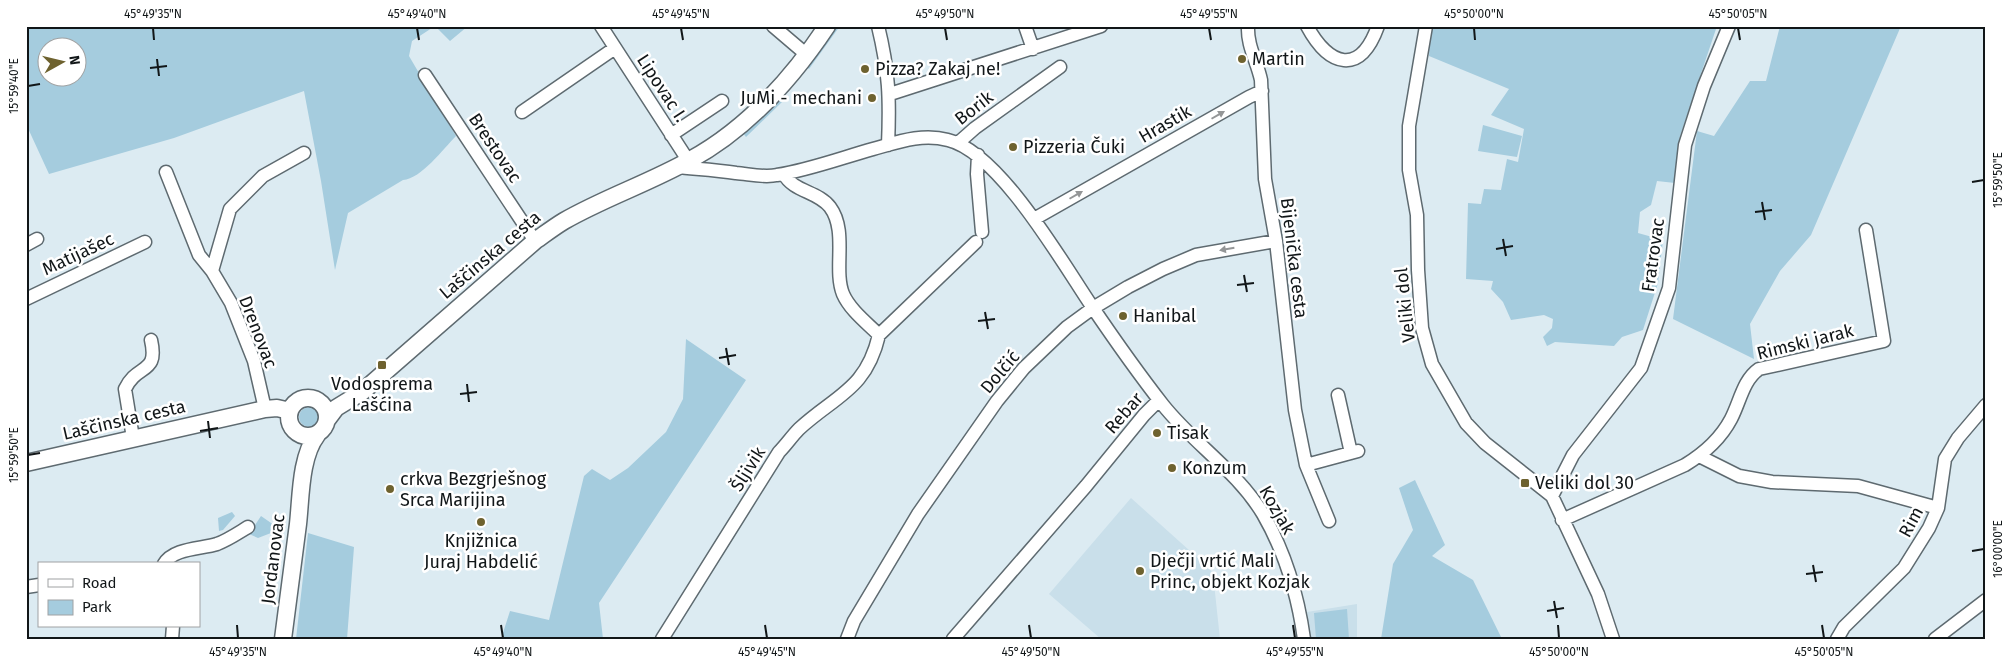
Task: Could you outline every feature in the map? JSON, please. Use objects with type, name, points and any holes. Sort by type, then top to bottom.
[{"type":"main road","name":"Laščinska cesta","points":[[327,420],[336,408],[353,399],[370,385],[536,241],[563,222],[686,166],[747,121],[770,99],[807,55],[827,26]]},
{"type":"main road","name":"Laščinska cesta","points":[[316,400],[338,398],[370,385]]},
{"type":"main road","points":[[309,398],[316,400],[326,409],[327,420],[324,428],[317,435],[307,437],[296,432],[290,424],[290,411],[299,400],[309,398]]},
{"type":"main road","name":"Laščinska cesta","points":[[26,463],[265,408],[278,408],[290,411]]},
{"type":"main road","name":"Jordanovac","points":[[296,432],[300,445],[302,485]]},
{"type":"main road","name":"Jordanovac","points":[[283,639],[302,485],[311,443],[317,435]]},
{"type":"street","name":"Lipovac I.","points":[[601,26],[671,135],[686,166]]},
{"type":"street","points":[[773,26],[807,55]]},
{"type":"street","points":[[686,166],[764,176],[784,174],[888,144],[890,94],[887,63],[878,26]]},
{"type":"street","points":[[1025,26],[1033,49]]},
{"type":"street","points":[[890,94],[1101,26]]},
{"type":"street","name":"Bijenička cesta","points":[[1248,26],[1250,49],[1258,70],[1262,92],[1266,179],[1276,241],[1290,381],[1306,465],[1328,520]]},
{"type":"street","points":[[1307,26],[1322,49],[1333,58],[1349,61],[1361,56],[1372,42],[1378,26]]},
{"type":"street","name":"Veliki dol","points":[[1426,26],[1409,126],[1409,170],[1417,215],[1422,328],[1432,364],[1466,423],[1485,442],[1552,496],[1588,572],[1613,639]]},
{"type":"street","name":"Fratrovac","points":[[1552,496],[1573,455],[1640,368],[1669,288],[1685,145],[1704,86],[1729,26]]},
{"type":"street","points":[[522,112],[615,48]]},
{"type":"street","name":"Borik","points":[[958,143],[975,128],[1060,67]]},
{"type":"street","name":"Brestovac","points":[[425,74],[536,241]]},
{"type":"street","name":"Hrastik","points":[[1034,219],[1249,97],[1262,92]]},
{"type":"street","points":[[671,135],[722,101]]},
{"type":"street","name":"Rebar","points":[[888,144],[925,137],[958,143],[978,155],[1034,219],[1093,308],[1159,400],[1144,414],[1086,486],[953,639]]},
{"type":"street","points":[[714,145],[713,159],[719,171]]},
{"type":"street","points":[[212,271],[230,209],[263,176],[304,153]]},
{"type":"street","name":"Šljivik","points":[[662,639],[779,452],[799,430],[852,388],[866,371],[876,350],[879,335],[979,237],[978,155]]},
{"type":"street","name":"Drenovac","points":[[166,172],[199,255],[212,271],[231,303],[254,361],[265,408]]},
{"type":"street","points":[[784,174],[791,183],[822,200],[830,207],[838,226],[843,293],[848,303],[879,335]]},
{"type":"street","name":"Rimski jarak","points":[[1562,520],[1684,465],[1699,456],[1730,420],[1752,374],[1759,369],[1884,341],[1866,230]]},
{"type":"street","name":"Dolčić","points":[[847,639],[854,621],[918,514],[997,402],[1024,368],[1066,327],[1093,308],[1156,273],[1196,255],[1276,241]]},
{"type":"street","name":"Matijašec","points":[[26,299],[145,242]]},
{"type":"street","points":[[134,438],[125,389],[133,377],[152,361],[154,355],[151,340]]},
{"type":"street","points":[[1306,465],[1355,452],[1338,395]]},
{"type":"street","name":"Kozjak","points":[[1159,400],[1183,428],[1243,486],[1265,517],[1289,573],[1301,618],[1304,639]]},
{"type":"street","name":"Rim","points":[[1837,639],[1844,628],[1904,568],[1929,528],[1938,508],[1945,459],[1958,438],[1986,405]]},
{"type":"street","points":[[1699,456],[1739,476],[1772,482],[1858,486],[1938,508]]},
{"type":"street","points":[[165,562],[167,558],[174,554],[218,543],[248,527]]},
{"type":"street","points":[[1935,639],[1986,600]]},
{"type":"shaded area","name":"Dječji vrtić Mali Princ, objekt Kozjak","points":[[1131,498],[1209,568],[1213,574],[1220,639],[1101,639],[1049,594]]},
{"type":"shaded area","points":[[1357,604],[1357,639],[1311,639],[1307,612]]},
{"type":"green space","points":[[26,26],[435,26],[412,41],[409,56],[456,136],[425,169],[348,213],[335,270],[304,91],[174,138],[49,174],[26,124]]},
{"type":"green space","points":[[435,26],[468,26],[450,41]]},
{"type":"green space","points":[[834,26],[840,26],[809,69],[806,66]]},
{"type":"green space","points":[[1430,26],[1717,26],[1680,136],[1675,183],[1657,181],[1651,205],[1640,212],[1638,233],[1663,240],[1658,283],[1643,330],[1622,337],[1614,346],[1555,342],[1547,346],[1543,337],[1552,328],[1553,319],[1544,315],[1511,320],[1503,302],[1491,289],[1493,281],[1466,279],[1468,203],[1481,204],[1484,189],[1501,190],[1507,159],[1518,162],[1524,129],[1491,115],[1509,89],[1429,56]]},
{"type":"green space","points":[[1780,26],[1901,26],[1811,235],[1780,271],[1750,324],[1754,359],[1673,319],[1697,131],[1714,136],[1750,81],[1766,81]]},
{"type":"green space","points":[[777,100],[782,102],[746,137],[743,133]]},
{"type":"green space","points":[[1483,125],[1522,136],[1517,157],[1478,151]]},
{"type":"green space","points":[[686,339],[746,380],[599,603],[603,639],[501,639],[510,611],[549,620],[584,476],[592,469],[610,480],[628,468],[666,432],[683,399]]},
{"type":"green space","points":[[309,407],[316,410],[319,417],[316,424],[309,427],[302,424],[299,417],[302,410]]},
{"type":"green space","points":[[1415,480],[1445,545],[1432,556],[1473,580],[1502,639],[1381,639],[1393,564],[1413,530],[1399,488]]},
{"type":"green space","points":[[232,512],[235,516],[223,530],[219,531],[218,518]]},
{"type":"green space","points":[[261,516],[274,525],[271,533],[258,538],[249,534]]},
{"type":"green space","points":[[308,533],[354,547],[347,639],[296,639]]},
{"type":"green space","points":[[1347,609],[1349,639],[1316,639],[1314,613]]},
{"type":"place","name":"Martin","points":[[1242,59]]},
{"type":"place","name":"Pizza? Zakaj ne!","points":[[865,69]]},
{"type":"place","name":"JuMi - mechani","points":[[872,98]]},
{"type":"place","name":"Pizzeria Čuki","points":[[1013,147]]},
{"type":"place","name":"Hanibal","points":[[1123,316]]},
{"type":"place","name":"Vodosprema Lašćina","points":[[382,365]]},
{"type":"place","name":"Tisak","points":[[1157,433]]},
{"type":"place","name":"Konzum","points":[[1172,468]]},
{"type":"place","name":"Veliki dol 30","points":[[1525,483]]},
{"type":"place","name":"crkva Bezgrješnog Srca Marijina","points":[[390,489]]},
{"type":"place","name":"Knjižnica Juraj Habdelić","points":[[481,522]]},
{"type":"place","name":"Dječji vrtić Mali Princ, objekt Kozjak","points":[[1140,571]]}]
